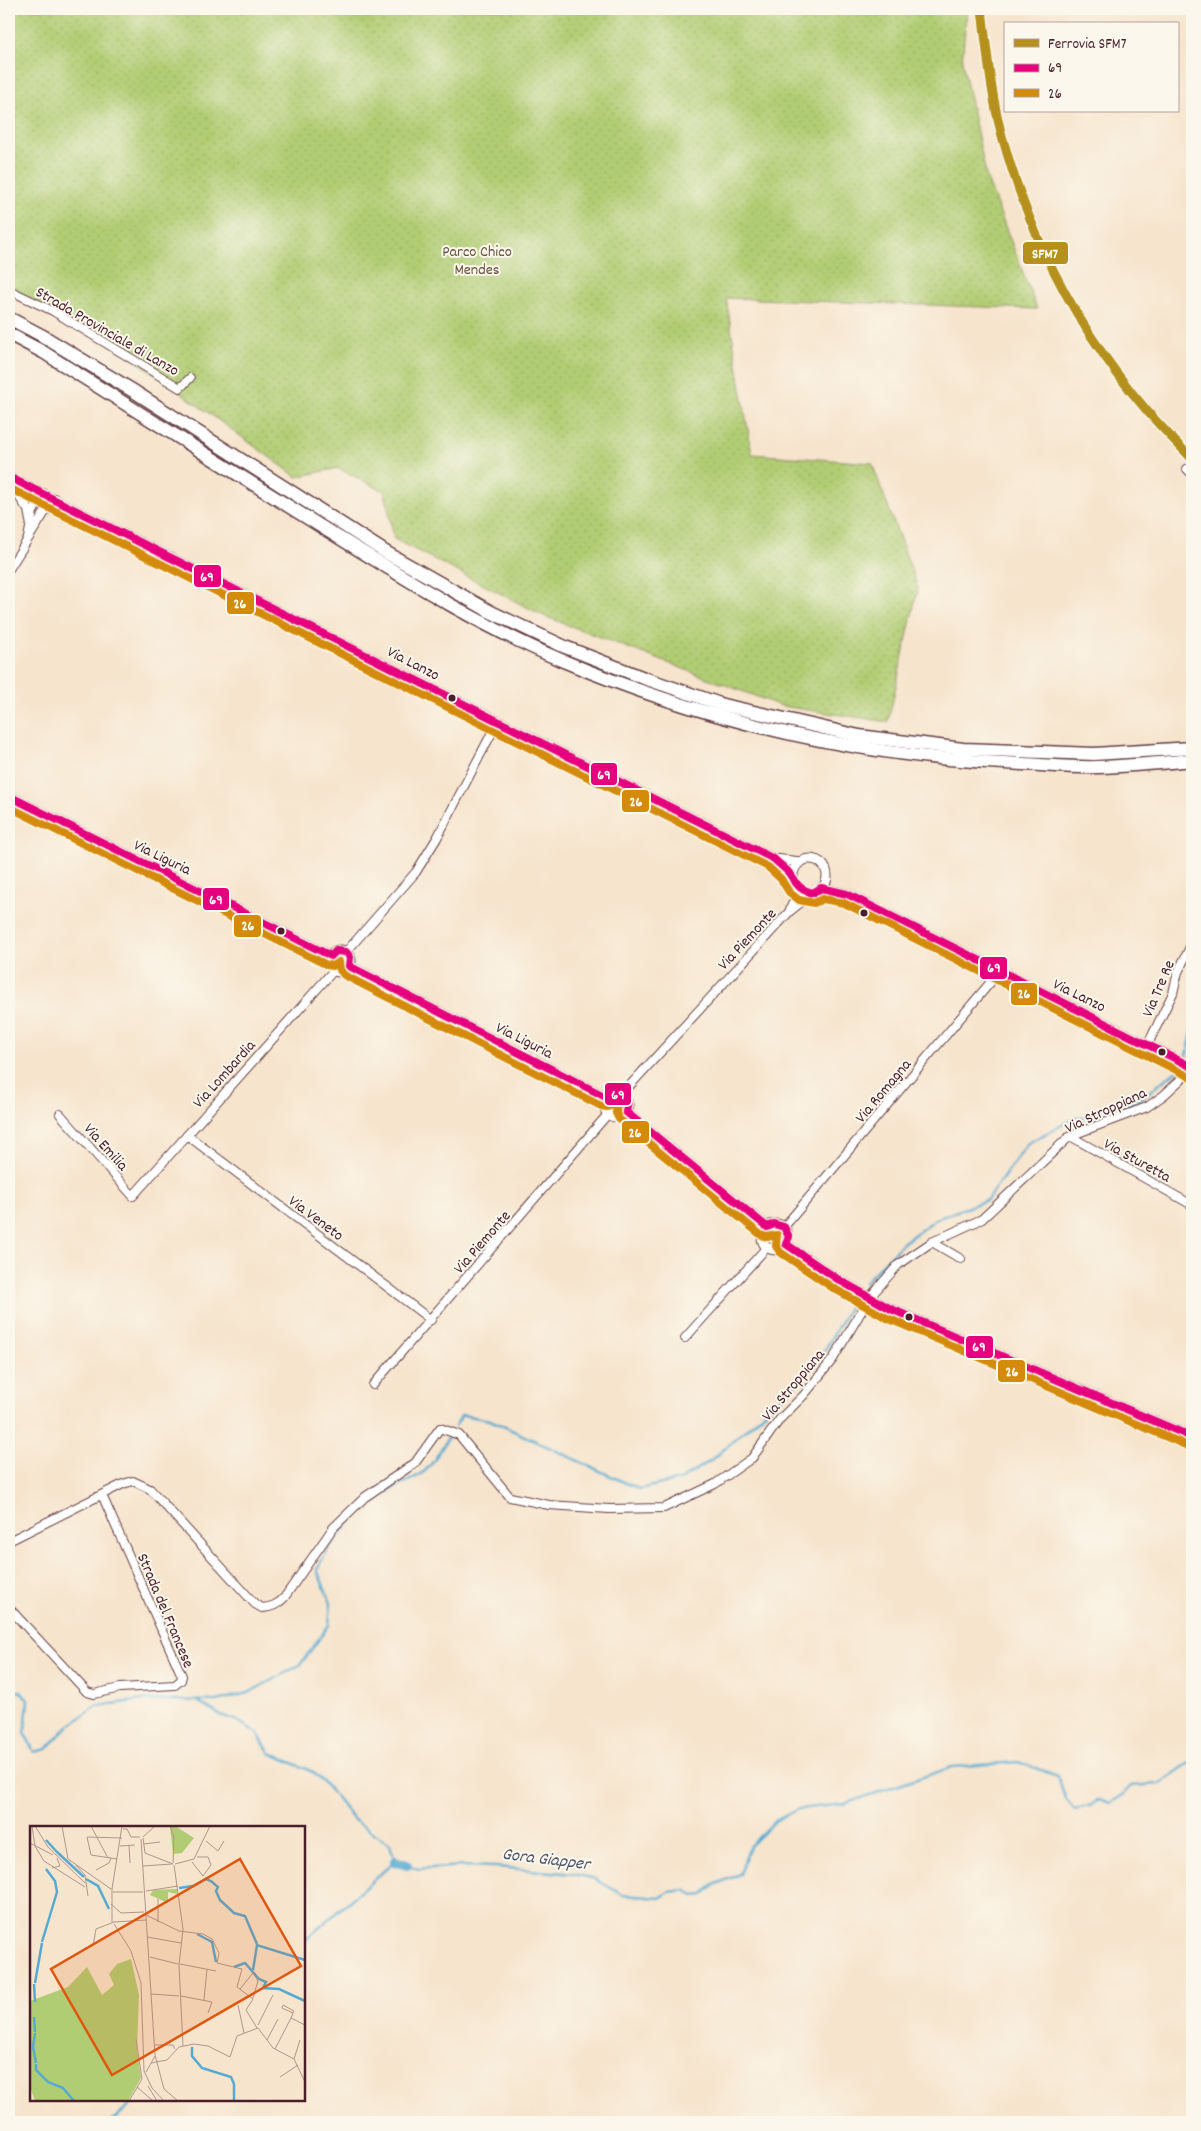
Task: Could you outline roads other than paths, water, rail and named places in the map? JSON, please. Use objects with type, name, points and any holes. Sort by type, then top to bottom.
[{"type":"highway","points":[[9,318],[41,335],[135,392],[396,558],[491,612],[565,647],[644,678],[722,705],[868,737],[963,749],[1094,754],[1192,748]]},
{"type":"highway","points":[[9,334],[43,352],[269,495],[453,607],[558,659],[643,693],[707,714],[765,730],[854,748],[961,762],[1096,767],[1192,760]]},
{"type":"street","name":"Strada Provinciale di Lanzo","points":[[9,290],[53,311],[180,388],[190,378]]},
{"type":"street","name":"Via Lanzo","points":[[9,477],[774,859],[801,862]]},
{"type":"street","points":[[9,482],[28,510],[30,523]]},
{"type":"street","points":[[27,540],[30,523],[43,493]]},
{"type":"street","points":[[9,569],[54,498]]},
{"type":"street","points":[[346,952],[416,872],[438,838],[498,721]]},
{"type":"street","name":"Via Liguria","points":[[9,796],[331,956]]},
{"type":"street","name":"Via Lanzo","points":[[774,859],[794,882]]},
{"type":"street","points":[[811,859],[820,863],[827,876],[817,891],[803,892],[794,882],[795,869],[801,862],[811,859]]},
{"type":"street","name":"Via Lanzo","points":[[827,876],[847,894],[1148,1044],[1192,1068]]},
{"type":"street","name":"Via Piemonte","points":[[790,911],[794,900],[794,882]]},
{"type":"street","name":"Via Lanzo","points":[[817,891],[847,894]]},
{"type":"street","name":"Via Piemonte","points":[[622,1094],[790,911],[817,891]]},
{"type":"street","name":"Via Tre Re","points":[[1148,1044],[1172,994],[1178,972],[1192,943]]},
{"type":"street","points":[[336,951],[346,952],[350,958],[349,966],[341,972],[334,970],[330,965],[331,956],[336,951]]},
{"type":"street","name":"Via Liguria","points":[[349,966],[606,1097]]},
{"type":"street","name":"Via Lombardia","points":[[133,1196],[334,970]]},
{"type":"street","name":"Via Romagna","points":[[784,1227],[1000,971]]},
{"type":"street","name":"Via Stroppiana","points":[[102,1495],[133,1481],[150,1489],[255,1604],[262,1608],[277,1605],[284,1598],[339,1522],[364,1497],[415,1463],[440,1428],[459,1435],[510,1498],[549,1505],[609,1509],[664,1508],[715,1484],[752,1458],[780,1419],[804,1395],[833,1359],[870,1297],[898,1266],[932,1242],[982,1219],[1070,1136],[1147,1107],[1164,1096],[1192,1068]]},
{"type":"street","points":[[616,1092],[622,1094],[629,1104],[626,1112],[617,1117],[608,1114],[604,1108],[606,1097],[616,1092]]},
{"type":"street","points":[[626,1112],[767,1227]]},
{"type":"street","name":"Via Emilia","points":[[60,1114],[133,1196]]},
{"type":"street","name":"Via Piemonte","points":[[373,1386],[608,1114]]},
{"type":"street","name":"Via Veneto","points":[[187,1135],[431,1320]]},
{"type":"street","name":"Via Sturetta","points":[[1070,1136],[1192,1205]]},
{"type":"street","points":[[774,1224],[784,1227],[789,1237],[786,1244],[779,1250],[768,1247],[762,1239],[763,1232],[767,1227],[774,1224]]},
{"type":"street","points":[[932,1242],[961,1259]]},
{"type":"street","points":[[786,1244],[839,1280],[891,1309],[1192,1437]]},
{"type":"street","points":[[685,1338],[768,1247]]},
{"type":"street","points":[[9,1541],[102,1495]]},
{"type":"street","name":"Strada del Francese","points":[[9,1608],[87,1692],[94,1694],[120,1688],[175,1685],[182,1680],[182,1676],[102,1495]]},
{"type":"waterway","points":[[1187,1055],[1192,1033]]},
{"type":"waterway","points":[[864,1283],[904,1242],[936,1219],[987,1200],[1028,1143],[1077,1117],[1090,1119],[1139,1100],[1177,1070]]},
{"type":"waterway","points":[[455,1426],[462,1415],[490,1420],[639,1489],[680,1480],[712,1460],[803,1378],[822,1355],[853,1301]]},
{"type":"waterway","points":[[9,1694],[20,1691],[28,1700],[25,1733],[34,1752],[47,1749],[65,1729],[97,1706],[141,1700],[217,1701],[248,1693],[300,1665],[329,1625],[331,1603],[317,1570],[329,1548],[344,1528],[362,1510],[387,1492],[426,1470],[448,1438]]},
{"type":"waterway","name":"Gora Giapper","points":[[199,1702],[220,1715],[236,1720],[257,1733],[270,1753],[313,1772],[328,1787],[354,1820],[390,1844],[395,1861],[305,1940]]},
{"type":"waterway","name":"Gora Giapper","points":[[407,1865],[419,1869],[462,1866],[496,1867],[574,1874],[595,1879],[623,1895],[660,1898],[669,1892],[685,1890],[694,1896],[703,1895],[712,1886],[740,1874],[750,1846],[775,1821],[798,1809],[844,1804],[952,1767],[1018,1762],[1058,1776],[1065,1798],[1074,1809],[1090,1806],[1099,1799],[1110,1803],[1123,1795],[1131,1786],[1159,1784],[1192,1761]]},
{"type":"waterway","name":"Gora Giapper","points":[[395,1861],[407,1865]]},
{"type":"waterway","points":[[111,2122],[134,2101]]},
{"type":"rail line","name":"SFM7","points":[[982,9],[998,121],[1013,174],[1042,247],[1079,316],[1100,349],[1148,412],[1192,459]]},
{"type":"park label","name":"Parco Chico Mendes","points":[[477,259]]}]
